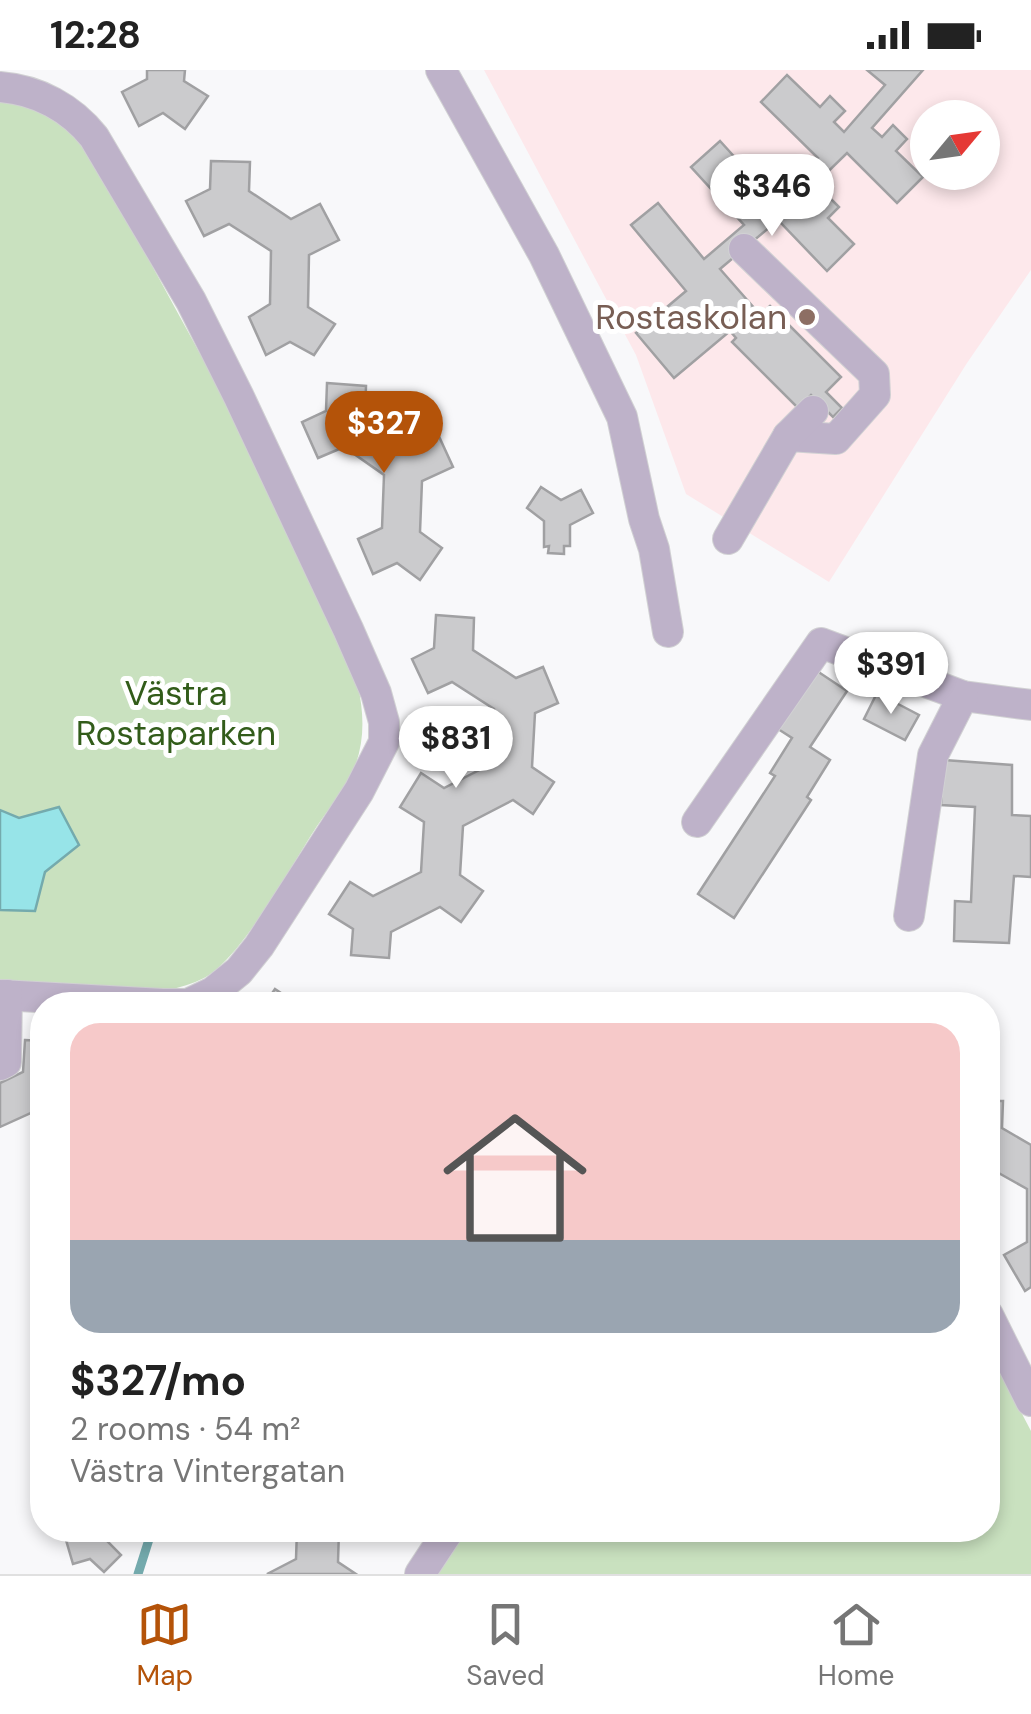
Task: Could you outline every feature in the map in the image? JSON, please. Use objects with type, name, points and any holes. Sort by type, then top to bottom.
[{"type":"street","points":[[441,70],[544,254],[622,417],[654,548],[668,632]]},
{"type":"street","points":[[0,87],[35,94],[61,106],[78,118],[94,138],[191,301],[239,396],[348,629],[376,692],[384,722],[384,742],[360,791],[259,946],[224,992]]},
{"type":"street","points":[[744,249],[874,374],[875,395],[836,440],[788,436]]},
{"type":"street","points":[[728,539],[788,436],[813,411]]},
{"type":"street","points":[[696,822],[821,642],[964,696],[1031,705]]},
{"type":"street","points":[[909,916],[933,755],[964,696]]},
{"type":"street","points":[[0,1066],[6,1062],[4,995],[30,998]]},
{"type":"street","points":[[1000,1339],[1031,1401]]},
{"type":"street","points":[[420,1574],[440,1542]]},
{"type":"shaded area","name":"Rostaskolan","points":[[484,70],[1031,70],[1031,270],[967,363],[829,582],[686,494],[636,355]]},
{"type":"green space","name":"Västra Rostaparken","points":[[0,102],[27,107],[50,118],[90,152],[234,416],[358,686],[362,738],[358,759],[342,791],[265,909],[234,951],[204,978],[145,992],[0,984]]},
{"type":"green space","points":[[1000,1372],[1031,1431],[1031,1574],[435,1574],[455,1542],[1000,1542]]},
{"type":"water","points":[[59,807],[79,845],[45,872],[35,911],[0,910],[0,810],[19,818]]},
{"type":"building","points":[[147,70],[185,70],[184,81],[208,96],[185,129],[163,113],[139,126],[122,92],[147,79]]},
{"type":"building","points":[[867,70],[923,70],[872,128],[882,137],[893,125],[907,139],[896,151],[910,164],[910,190],[897,203],[847,153],[805,194],[814,203],[825,193],[839,207],[828,218],[854,244],[827,271],[778,220],[720,269],[758,316],[770,306],[841,377],[826,392],[842,408],[833,417],[811,395],[798,408],[732,342],[736,338],[730,331],[674,378],[636,333],[686,291],[631,225],[658,203],[704,259],[744,225],[691,167],[720,141],[750,174],[762,162],[777,179],[764,190],[773,199],[818,158],[761,102],[787,75],[820,107],[830,96],[845,111],[834,122],[844,132],[885,85]]},
{"type":"building","points":[[211,161],[250,162],[249,191],[291,219],[320,204],[339,240],[309,255],[308,307],[335,324],[314,355],[290,342],[266,355],[249,317],[270,304],[271,251],[229,224],[204,236],[186,201],[210,189]]},
{"type":"building","points":[[327,383],[366,386],[365,415],[406,444],[436,430],[453,467],[422,481],[420,532],[442,548],[420,580],[397,563],[373,574],[358,539],[382,528],[384,475],[344,447],[318,458],[302,422],[326,411]]},
{"type":"building","points":[[541,487],[561,500],[581,490],[593,513],[570,525],[570,546],[564,546],[564,554],[548,553],[549,546],[544,547],[544,521],[527,508]]},
{"type":"building","points":[[436,615],[474,618],[473,650],[516,678],[543,667],[558,703],[535,713],[532,767],[554,782],[533,814],[513,800],[463,826],[460,875],[483,891],[461,922],[440,907],[391,932],[389,958],[351,955],[353,929],[329,914],[350,882],[373,896],[421,872],[424,822],[400,807],[421,773],[444,788],[491,764],[494,709],[452,682],[428,693],[412,659],[434,648]]},
{"type":"building","points":[[817,671],[847,691],[810,747],[830,760],[807,797],[811,800],[734,918],[698,894],[775,776],[770,773],[792,738],[778,729]]},
{"type":"building","points":[[877,693],[919,715],[905,740],[864,719]]},
{"type":"building","points":[[944,760],[1012,765],[1012,815],[1031,816],[1031,877],[1014,876],[1009,943],[954,941],[955,901],[971,902],[975,807],[941,805]]},
{"type":"building","points":[[25,1040],[30,1040],[30,1113],[0,1127],[0,1083],[23,1072]]},
{"type":"building","points":[[1000,1101],[1002,1128],[1031,1145],[1031,1287],[1025,1291],[1004,1255],[1027,1242],[1027,1189],[1000,1174]]},
{"type":"building","points":[[67,1542],[108,1542],[121,1555],[104,1572],[90,1559],[73,1564]]},
{"type":"building","points":[[297,1542],[339,1542],[338,1562],[356,1574],[267,1574],[296,1559]]},
{"type":"waterway","points":[[138,1574],[148,1542]]},
{"type":"place","name":"Rostaskolan","points":[[807,317]]}]
